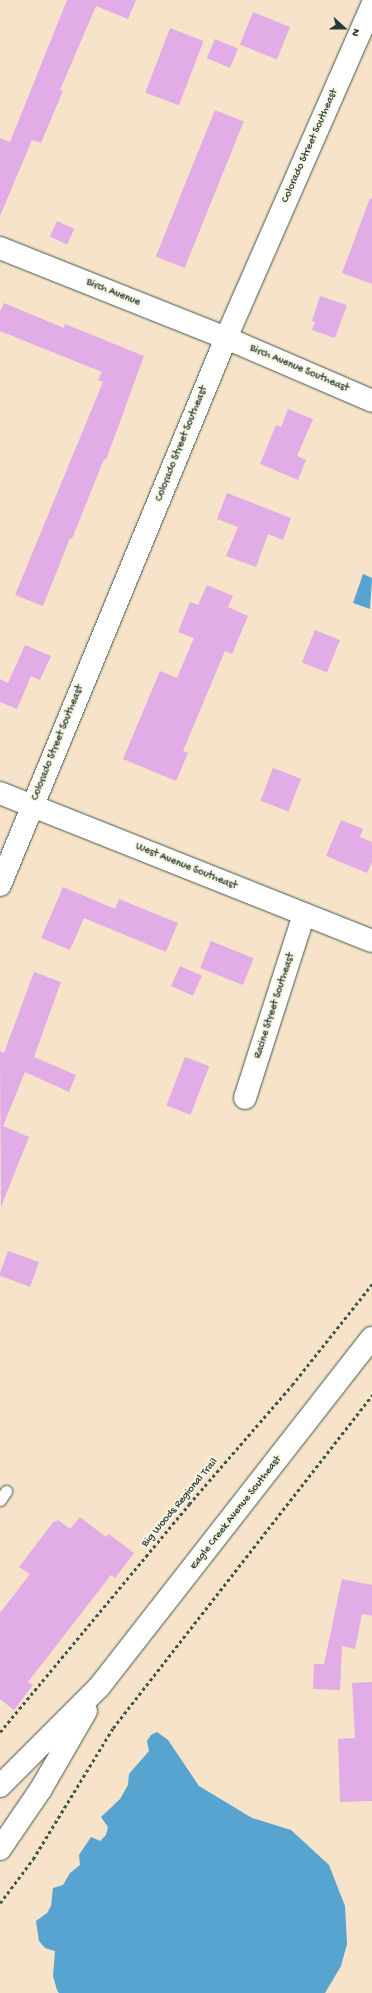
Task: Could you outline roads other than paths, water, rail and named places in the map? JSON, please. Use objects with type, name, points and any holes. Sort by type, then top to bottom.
[{"type":"street","name":"Colorado Street Southeast","points":[[0,885],[226,338],[372,6]]},
{"type":"street","name":"Birch Avenue","points":[[0,248],[226,338]]},
{"type":"street","name":"Birch Avenue Southeast","points":[[226,338],[372,400]]},
{"type":"street","name":"West Avenue Southeast","points":[[0,793],[372,941]]},
{"type":"street","name":"Racine Street Southeast","points":[[245,1098],[304,914]]},
{"type":"street","name":"Eagle Creek Avenue Southeast","points":[[0,1786],[99,1687],[372,1338]]},
{"type":"street","name":"Eagle Creek Avenue Southeast","points":[[0,1849],[42,1789],[99,1687]]},
{"type":"water","points":[[363,574],[372,578],[370,609],[353,603]]},
{"type":"water","points":[[157,1732],[168,1740],[199,1786],[252,1818],[291,1830],[329,1865],[345,1906],[347,1944],[341,1966],[325,1993],[59,1993],[57,1990],[53,1976],[55,1951],[45,1948],[39,1941],[36,1921],[47,1913],[51,1906],[53,1888],[63,1885],[70,1873],[80,1865],[79,1855],[91,1837],[100,1841],[106,1835],[108,1827],[101,1817],[120,1799],[128,1785],[129,1774],[149,1751],[147,1741],[151,1735]]}]
